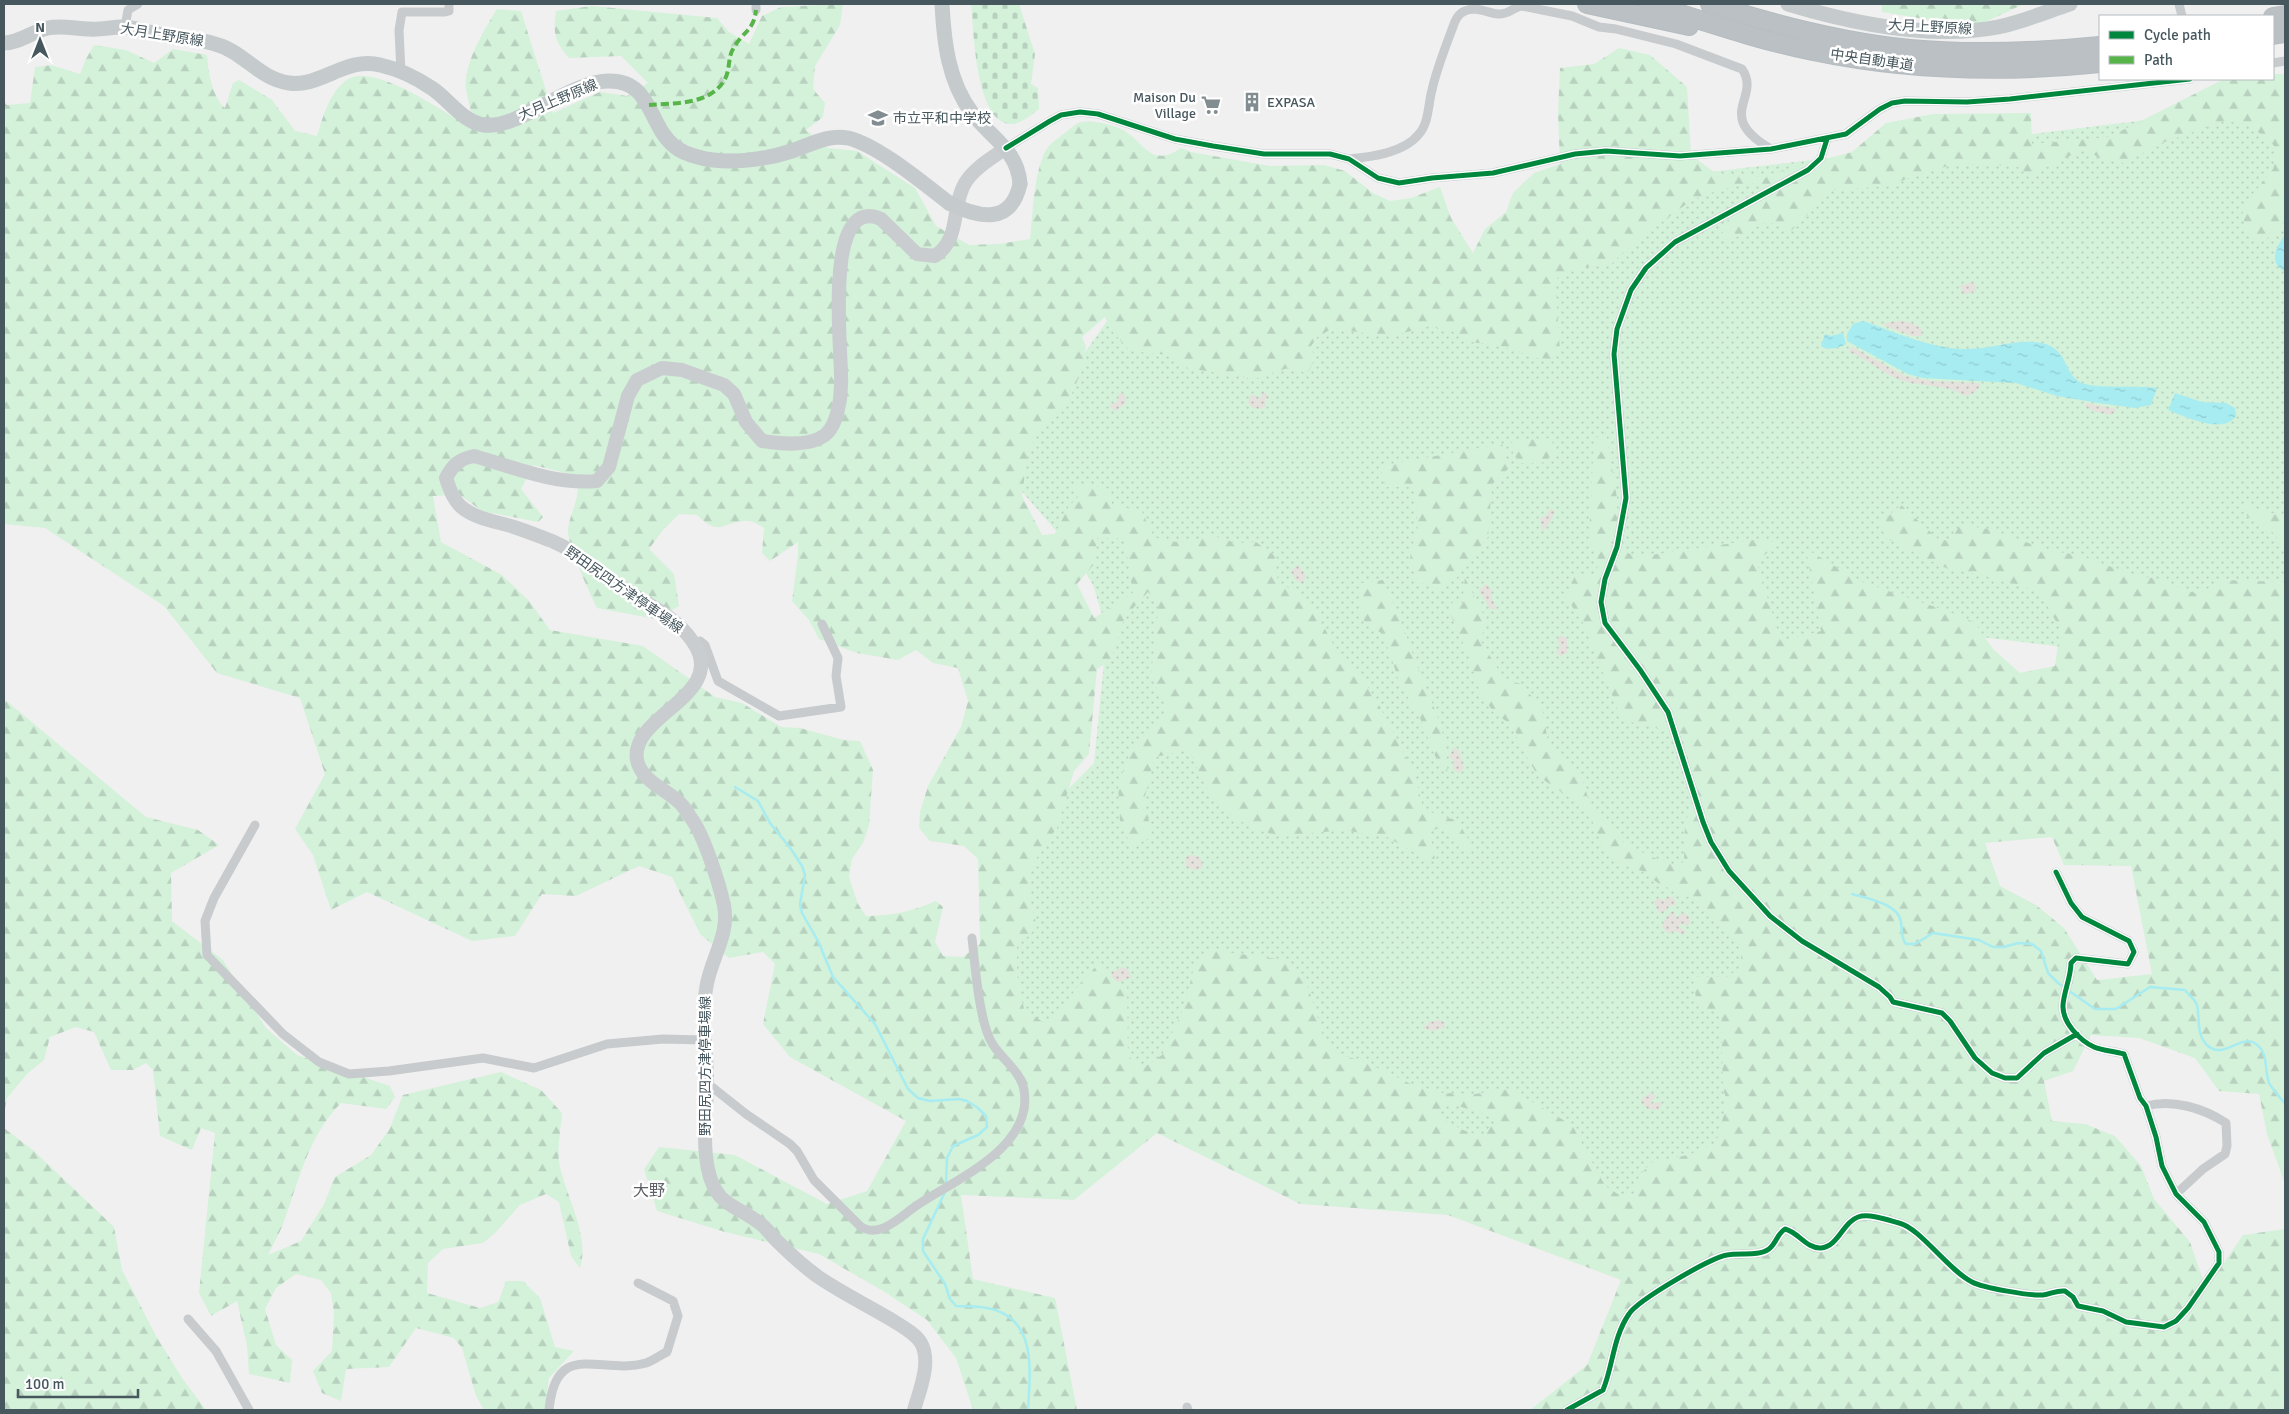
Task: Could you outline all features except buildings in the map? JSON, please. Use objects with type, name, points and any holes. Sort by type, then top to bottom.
[{"type":"highway","points":[[1587,4],[1812,51]]},
{"type":"highway","name":"中央自動車道","points":[[1650,4],[1714,25],[1812,51],[1895,64],[1953,70],[2048,68],[2099,63]]},
{"type":"highway","name":"中央自動車道","points":[[1710,4],[1768,22],[1819,34],[1910,49],[2002,52],[2099,46]]},
{"type":"main road","name":"大月上野原線","points":[[4,43],[17,41],[50,27],[94,30],[125,27],[219,45],[268,77],[286,83],[299,84],[356,64],[379,64],[401,72],[432,88],[464,116],[484,125],[507,121],[596,82],[619,82],[639,92],[649,105],[664,134],[673,146],[686,153],[701,158],[725,161],[792,151],[831,138],[845,138],[860,142],[875,150],[949,204],[979,215],[996,214],[1005,211],[1011,205],[1020,184],[1016,163],[1006,148],[972,112],[958,86],[945,47],[942,4]]},
{"type":"main road","name":"大月上野原線","points":[[1788,4],[1857,21],[1951,31],[1999,27],[2070,4]]},
{"type":"main road","name":"野田尻四方津停車場線","points":[[914,1410],[924,1370],[923,1350],[914,1336],[862,1301],[816,1275],[777,1241],[763,1225],[730,1206],[716,1191],[709,1172],[705,1143],[707,1083],[704,1040],[706,987],[725,934],[724,904],[694,822],[680,803],[642,772],[636,759],[639,745],[648,729],[690,691],[698,678],[700,666],[695,644],[680,627],[610,581],[571,551],[550,540],[473,514],[463,508],[450,491],[446,478],[453,465],[462,458],[474,456],[564,481],[597,481],[609,468],[628,396],[637,380],[662,368],[682,370],[724,385],[734,394],[746,422],[762,442],[812,442],[826,434],[832,428],[842,385],[840,262],[846,233],[857,220],[874,216],[880,219],[917,254],[935,256],[944,250],[950,240],[960,195],[965,182],[985,163],[1006,148]]},
{"type":"street","points":[[125,27],[128,10],[138,4]]},
{"type":"street","points":[[2179,4],[2182,15]]},
{"type":"street","points":[[401,72],[399,30],[402,12],[445,12],[449,11],[450,5]]},
{"type":"street","points":[[1349,159],[1370,157],[1397,148],[1411,142],[1420,134],[1426,121],[1432,89],[1456,18],[1464,11],[1475,9],[1500,14],[1512,12],[1517,7],[1522,6],[1572,16],[1676,44],[1742,69],[1748,82],[1741,116],[1744,125],[1757,141],[1771,149]]},
{"type":"street","points":[[1006,148],[1050,121],[1061,116],[1080,112],[1098,114],[1175,140],[1264,154],[1330,154],[1349,159],[1378,178],[1399,184],[1432,178],[1493,173],[1575,154],[1606,151],[1680,156],[1771,149],[1827,140],[1846,134],[1880,108],[1892,102],[2010,100],[2181,80]]},
{"type":"street","points":[[1827,140],[1821,158],[1808,170],[1675,242],[1646,268],[1631,290],[1617,329],[1614,354],[1626,498],[1618,547],[1602,590],[1601,602],[1606,623],[1641,670],[1668,712],[1711,842],[1729,871],[1770,916],[1802,941],[1879,987],[1890,997],[1892,1002],[1942,1013],[1950,1021],[1975,1058],[1992,1073],[2005,1078],[2017,1078],[2044,1053],[2077,1034]]},
{"type":"street","points":[[695,644],[700,641],[705,645],[718,680],[779,716],[841,707],[836,676],[838,658],[822,624]]},
{"type":"street","points":[[255,825],[214,898],[204,920],[207,955],[283,1034],[319,1062],[349,1074],[389,1071],[483,1058],[534,1068],[607,1044],[663,1039],[704,1040]]},
{"type":"street","points":[[1568,1410],[1603,1390],[1621,1328],[1630,1312],[1642,1302],[1712,1260],[1727,1255],[1762,1252],[1769,1249],[1780,1232],[1785,1229],[1792,1230],[1815,1247],[1823,1248],[1832,1243],[1850,1222],[1859,1216],[1901,1223],[1911,1228],[1953,1268],[1973,1283],[2032,1295],[2065,1291],[2074,1297],[2078,1306],[2084,1309],[2104,1311],[2126,1322],[2164,1327],[2176,1321],[2188,1308],[2219,1262],[2219,1252],[2204,1222],[2176,1194],[2162,1166],[2156,1137],[2146,1106],[2140,1098],[2124,1054],[2095,1048],[2077,1034],[2063,1014],[2063,1003],[2071,976],[2071,963],[2076,958],[2128,964],[2134,952],[2129,940],[2082,917],[2075,910],[2056,872]]},
{"type":"street","points":[[707,1083],[746,1114],[790,1144],[797,1151],[814,1180],[860,1226],[866,1230],[881,1230],[944,1188],[984,1165],[1010,1137],[1021,1117],[1024,1090],[1007,1061],[992,1043],[985,1022],[972,938]]},
{"type":"street","points":[[2146,1106],[2192,1106],[2211,1113],[2226,1123],[2227,1146],[2225,1154],[2203,1169],[2176,1194]]},
{"type":"street","points":[[549,1410],[551,1392],[559,1376],[574,1364],[620,1365],[647,1363],[666,1352],[678,1316],[673,1301],[638,1283]]},
{"type":"street","points":[[188,1319],[216,1351],[249,1410]]},
{"type":"green space","points":[[843,4],[840,25],[815,66],[813,89],[825,103],[823,117],[806,130],[828,148],[857,151],[915,188],[936,226],[969,245],[998,244],[1030,239],[1035,187],[1045,152],[1076,124],[1095,122],[1123,130],[1155,155],[1171,154],[1181,148],[1191,152],[1270,166],[1324,165],[1345,171],[1373,193],[1390,201],[1411,198],[1440,187],[1451,218],[1473,253],[1485,229],[1506,212],[1513,193],[1534,173],[1560,164],[1558,113],[1560,68],[1594,64],[1619,48],[1650,55],[1687,87],[1691,155],[1719,176],[1751,175],[1765,178],[1773,173],[1852,152],[1886,123],[1933,114],[2031,113],[2032,144],[2109,137],[2222,80],[2274,80],[2274,74],[2285,74],[2285,221],[2274,233],[2258,245],[2246,232],[2242,208],[2273,169],[2278,151],[2270,141],[2247,124],[2224,121],[2159,144],[2125,163],[2103,160],[2084,149],[2028,176],[2018,167],[1987,164],[1951,165],[1908,178],[1891,186],[1833,190],[1791,231],[1767,221],[1741,236],[1722,240],[1723,225],[1763,186],[1750,183],[1719,190],[1692,200],[1635,242],[1611,264],[1580,268],[1555,279],[1560,351],[1551,359],[1537,358],[1498,345],[1471,342],[1455,332],[1429,326],[1400,334],[1377,335],[1333,328],[1316,338],[1310,348],[1316,357],[1307,374],[1291,367],[1254,379],[1188,368],[1169,355],[1130,351],[1112,331],[1105,317],[1082,337],[1086,346],[1084,365],[1065,410],[1052,418],[1037,435],[1027,456],[1022,496],[1042,535],[1055,534],[1069,506],[1078,497],[1070,485],[1084,484],[1111,489],[1112,504],[1142,512],[1154,537],[1168,542],[1192,541],[1210,535],[1236,543],[1256,542],[1275,556],[1278,583],[1300,593],[1317,614],[1341,659],[1362,678],[1377,701],[1414,773],[1423,807],[1438,816],[1457,820],[1472,846],[1469,854],[1442,826],[1430,832],[1435,860],[1426,859],[1385,836],[1345,830],[1279,836],[1252,828],[1223,810],[1206,787],[1189,750],[1155,757],[1144,800],[1153,838],[1131,846],[1120,821],[1118,784],[1133,746],[1168,712],[1151,675],[1159,602],[1148,592],[1125,617],[1111,660],[1097,669],[1089,754],[1074,771],[1057,828],[1041,849],[1029,875],[1029,895],[1037,927],[1017,947],[1017,974],[1024,1009],[1043,1022],[1058,1014],[1078,986],[1099,963],[1108,976],[1127,987],[1128,1056],[1143,1068],[1162,1055],[1184,1008],[1193,971],[1211,946],[1225,952],[1284,960],[1308,987],[1324,1037],[1335,1053],[1365,1062],[1411,1084],[1443,1093],[1475,1094],[1510,1089],[1572,1125],[1605,1186],[1621,1196],[1633,1195],[1639,1176],[1652,1162],[1688,1155],[1716,1143],[1727,1102],[1723,1088],[1721,1012],[1697,1006],[1693,977],[1727,977],[1741,967],[1741,951],[1728,930],[1690,898],[1658,883],[1642,871],[1622,865],[1606,853],[1590,816],[1573,800],[1538,776],[1518,742],[1515,727],[1494,713],[1480,692],[1469,657],[1450,613],[1453,601],[1462,605],[1465,577],[1487,622],[1480,640],[1504,679],[1521,684],[1542,708],[1549,747],[1582,778],[1589,801],[1603,821],[1624,843],[1647,855],[1673,865],[1684,862],[1685,821],[1697,802],[1683,734],[1622,720],[1583,623],[1566,597],[1576,573],[1596,576],[1598,564],[1589,538],[1594,439],[1606,433],[1617,498],[1617,520],[1610,545],[1637,557],[1754,540],[1775,542],[1770,551],[1756,561],[1781,641],[1821,631],[1806,549],[1862,582],[1974,622],[1994,650],[2020,673],[2055,666],[2060,629],[2040,592],[1985,576],[1943,567],[1886,538],[1880,523],[1901,505],[1938,539],[1950,541],[1960,525],[1989,529],[2051,551],[2079,555],[2133,575],[2164,580],[2184,590],[2198,594],[2223,580],[2285,582],[2285,1184],[2267,1134],[2259,1094],[2219,1091],[2195,1058],[2139,1038],[2091,1035],[2073,1071],[2044,1081],[2052,1121],[2085,1124],[2115,1136],[2141,1166],[2154,1199],[2190,1242],[2206,1289],[2243,1235],[2285,1229],[2285,1410],[1530,1410],[1587,1365],[1621,1280],[1448,1215],[1300,1204],[1157,1133],[1074,1200],[961,1195],[973,1279],[1055,1298],[1077,1410],[973,1410],[956,1358],[927,1320],[883,1291],[819,1254],[725,1232],[657,1211],[644,1169],[659,1147],[735,1155],[827,1204],[867,1191],[906,1121],[790,1057],[763,1024],[775,964],[763,952],[729,958],[700,934],[672,877],[639,866],[576,896],[542,894],[515,936],[472,941],[367,892],[331,910],[313,855],[295,829],[325,774],[300,698],[217,673],[164,606],[45,528],[4,524],[4,102],[7,105],[30,103],[35,67],[51,65],[80,74],[94,45],[126,50],[154,63],[173,49],[207,55],[214,91],[225,108],[233,83],[239,80],[272,100],[295,131],[317,136],[327,107],[334,94],[344,82],[356,76],[371,77],[407,90],[470,127],[471,110],[466,88],[468,69],[476,47],[497,9],[521,11],[553,113],[600,92],[627,96],[648,83],[621,56],[569,58],[560,47],[556,36],[556,11],[592,6],[717,18],[729,32],[749,44],[762,16],[781,7]],"holes":[[[533,465],[578,476],[577,497],[568,528],[568,535],[579,568],[597,608],[656,619],[679,606],[674,574],[649,549],[663,530],[679,514],[697,515],[711,526],[716,527],[750,521],[764,528],[762,553],[770,561],[798,542],[792,601],[809,620],[819,639],[857,653],[898,660],[916,650],[933,663],[958,668],[968,701],[961,727],[928,786],[920,812],[919,828],[930,841],[964,846],[978,859],[980,944],[963,957],[943,956],[935,942],[943,907],[936,901],[919,908],[876,916],[866,916],[858,904],[849,877],[852,859],[863,843],[869,825],[873,770],[860,741],[844,740],[800,728],[781,727],[742,703],[715,697],[643,646],[550,630],[529,601],[502,575],[441,542],[433,496],[460,495],[482,511],[538,522],[543,517],[521,489]],[[1097,538],[1124,538],[1133,593],[1094,618],[1077,584],[1095,563]],[[2052,837],[2064,865],[2131,866],[2152,974],[2097,980],[2064,928],[2036,905],[2000,886],[1985,843]],[[1447,1104],[1491,1115],[1494,1123],[1481,1136],[1463,1130],[1439,1117],[1438,1112]]]},
{"type":"green space","points":[[971,4],[1019,4],[1035,54],[1031,84],[1038,88],[1039,109],[1022,121],[1009,124],[998,119],[989,107],[978,72]]},
{"type":"green space","points":[[1882,4],[2024,4],[1981,24],[1955,24],[1882,12]]},
{"type":"green space","points":[[2285,103],[2285,667],[2063,647],[1858,622],[1767,1089],[1665,1223],[1032,1070],[995,863],[1094,763],[1107,631],[1093,585],[1072,549],[1010,478],[1026,438],[1111,315],[1406,301],[1633,181]]},
{"type":"green space","points":[[1552,438],[1554,454],[1542,463],[1520,463],[1513,454],[1512,441]]},
{"type":"green space","points":[[1502,444],[1509,468],[1492,484],[1488,537],[1455,580],[1438,589],[1418,582],[1410,562],[1411,548],[1418,532],[1415,487],[1386,487],[1380,466]]},
{"type":"green space","points":[[2243,504],[2285,517],[2285,554],[2275,534],[2252,520],[2242,511]]},
{"type":"green space","points":[[1383,580],[1443,733],[1446,746],[1447,774],[1438,763],[1418,713],[1400,685],[1390,653],[1381,633],[1362,619],[1358,603],[1362,583]]},
{"type":"green space","points":[[4,699],[146,817],[198,830],[219,845],[171,873],[172,921],[223,960],[266,1028],[297,1055],[390,1086],[395,1097],[386,1109],[341,1103],[330,1116],[312,1144],[283,1224],[268,1255],[301,1241],[324,1204],[335,1177],[371,1155],[389,1130],[403,1095],[501,1072],[541,1090],[562,1113],[559,1161],[580,1231],[582,1256],[580,1268],[571,1256],[559,1202],[546,1194],[520,1205],[496,1232],[483,1243],[443,1249],[428,1263],[427,1293],[480,1308],[498,1302],[506,1281],[523,1281],[540,1298],[555,1347],[574,1351],[549,1378],[545,1410],[484,1410],[476,1396],[462,1348],[454,1338],[416,1328],[389,1367],[346,1369],[341,1401],[322,1393],[313,1371],[332,1351],[334,1313],[331,1293],[321,1280],[296,1274],[276,1288],[265,1309],[276,1345],[292,1360],[290,1383],[249,1374],[247,1346],[237,1301],[211,1316],[199,1293],[215,1133],[201,1128],[192,1150],[160,1136],[153,1070],[146,1063],[133,1070],[111,1070],[94,1032],[76,1027],[50,1037],[44,1060],[27,1074],[7,1098],[4,1115]]},
{"type":"green space","points":[[4,1128],[34,1151],[114,1227],[122,1270],[155,1334],[182,1378],[206,1410],[4,1410]]},
{"type":"sand","points":[[1971,282],[1975,284],[1976,291],[1963,295],[1960,286]]},
{"type":"sand","points":[[1901,321],[1913,323],[1922,330],[1922,336],[1912,336],[1883,325],[1885,323]]},
{"type":"sand","points":[[1852,347],[1905,376],[1931,381],[1979,383],[1980,387],[1972,394],[1965,396],[1951,389],[1897,379],[1849,352],[1849,349]]},
{"type":"sand","points":[[1263,391],[1269,397],[1265,399],[1266,406],[1261,409],[1253,408],[1248,403],[1250,396],[1254,395],[1260,399]]},
{"type":"sand","points":[[1119,393],[1124,394],[1126,399],[1125,404],[1116,411],[1110,405],[1118,401]]},
{"type":"sand","points":[[2086,403],[2116,409],[2116,411],[2111,415],[2093,411],[2086,407]]},
{"type":"sand","points":[[1550,509],[1555,511],[1548,525],[1542,531],[1540,518],[1546,516]]},
{"type":"sand","points":[[1298,565],[1306,576],[1303,583],[1293,577],[1292,570]]},
{"type":"sand","points":[[1486,584],[1491,589],[1492,599],[1497,609],[1490,609],[1479,590]]},
{"type":"sand","points":[[1561,635],[1567,638],[1567,653],[1560,656],[1556,652],[1560,646],[1557,640]]},
{"type":"sand","points":[[1454,748],[1459,750],[1464,768],[1459,773],[1453,769],[1454,761],[1449,757]]},
{"type":"sand","points":[[1189,855],[1201,859],[1202,868],[1196,870],[1186,867],[1186,858]]},
{"type":"sand","points":[[1668,897],[1673,897],[1676,905],[1670,906],[1663,913],[1659,912],[1654,902],[1658,898],[1664,901]]},
{"type":"sand","points":[[1671,912],[1674,912],[1676,918],[1682,913],[1688,915],[1690,921],[1688,926],[1681,924],[1678,926],[1685,931],[1684,935],[1676,931],[1668,933],[1662,927]]},
{"type":"sand","points":[[1123,967],[1129,970],[1131,978],[1117,982],[1112,977],[1112,972]]},
{"type":"sand","points":[[1440,1020],[1445,1023],[1444,1028],[1433,1031],[1423,1028],[1429,1022]]},
{"type":"sand","points":[[1651,1093],[1656,1096],[1651,1102],[1653,1104],[1659,1102],[1662,1104],[1658,1110],[1648,1109],[1641,1102],[1642,1098]]},
{"type":"water","points":[[2285,235],[2285,272],[2277,264],[2275,254]]},
{"type":"water","points":[[1863,321],[1912,339],[1950,348],[1973,349],[2022,342],[2042,343],[2056,350],[2073,376],[2084,384],[2157,388],[2151,405],[2135,408],[2057,396],[2016,383],[1923,378],[1908,374],[1847,341],[1847,334],[1853,324]]},
{"type":"water","points":[[1843,333],[1846,344],[1833,348],[1823,348],[1821,346],[1825,334],[1831,336]]},
{"type":"water","points":[[2175,393],[2202,402],[2226,403],[2235,408],[2236,415],[2231,421],[2223,424],[2204,423],[2184,416],[2168,410]]},
{"type":"waterway","points":[[735,787],[758,801],[770,823],[802,866],[805,875],[800,904],[802,913],[818,941],[833,977],[875,1024],[908,1089],[918,1098],[930,1101],[959,1099],[967,1101],[986,1116],[987,1127],[978,1135],[953,1146],[947,1158],[946,1184]]},
{"type":"waterway","points":[[1852,894],[1881,903],[1894,911],[1899,916],[1902,937],[1906,944],[1915,944],[1933,933],[1979,940],[1993,947],[2004,947],[2018,943],[2032,944],[2041,951],[2048,973],[2058,983],[2095,1009],[2116,1009],[2150,987],[2185,990],[2197,1005],[2201,1036],[2207,1045],[2219,1050],[2244,1042],[2256,1044],[2265,1057],[2269,1083],[2285,1104]]},
{"type":"waterway","points":[[945,1192],[923,1239],[923,1251],[945,1284],[950,1299],[956,1306],[976,1306],[1003,1313],[1015,1322],[1023,1334],[1029,1363],[1028,1410]]},
{"type":"marked path","points":[[649,105],[691,101],[711,94],[719,88],[727,75],[731,52],[753,23],[756,10]]},
{"type":"cycle path","points":[[1006,148],[1061,115],[1080,112],[1098,114],[1175,139],[1213,146],[1264,154],[1330,154],[1349,159],[1378,178],[1399,183],[1493,173],[1575,154],[1606,151],[1680,156],[1771,149],[1846,134],[1880,109],[1892,103],[1905,101],[1967,102],[2010,99],[2181,80]]},
{"type":"cycle path","points":[[1827,139],[1821,158],[1808,170],[1675,242],[1646,268],[1631,290],[1617,329],[1614,354],[1626,498],[1617,547],[1605,579],[1601,602],[1605,623],[1641,671],[1668,712],[1711,842],[1729,871],[1770,916],[1802,941],[1879,987],[1893,1002],[1942,1013],[1950,1021],[1975,1058],[1992,1073],[2005,1078],[2017,1078],[2044,1053],[2077,1034]]},
{"type":"cycle path","points":[[1567,1410],[1603,1390],[1616,1342],[1629,1314],[1659,1290],[1718,1258],[1732,1254],[1754,1254],[1765,1251],[1771,1247],[1785,1229],[1794,1233],[1811,1246],[1816,1248],[1827,1247],[1848,1224],[1862,1216],[1879,1217],[1907,1226],[1963,1276],[1972,1282],[1986,1287],[2037,1295],[2065,1291],[2073,1297],[2078,1306],[2103,1311],[2126,1322],[2164,1327],[2176,1321],[2188,1308],[2219,1263],[2219,1252],[2204,1222],[2176,1194],[2162,1166],[2156,1137],[2146,1106],[2140,1098],[2124,1054],[2088,1044],[2072,1030],[2063,1011],[2071,963],[2076,958],[2128,964],[2134,952],[2129,941],[2082,917],[2071,903],[2056,872]]},
{"type":"place","name":"EXPASA","points":[[1252,102]]},
{"type":"place","name":"Maison Du Village","points":[[1211,105]]},
{"type":"place","name":"市立平和中学校","points":[[878,118]]},
{"type":"district","name":"大野","points":[[649,1191]]}]
